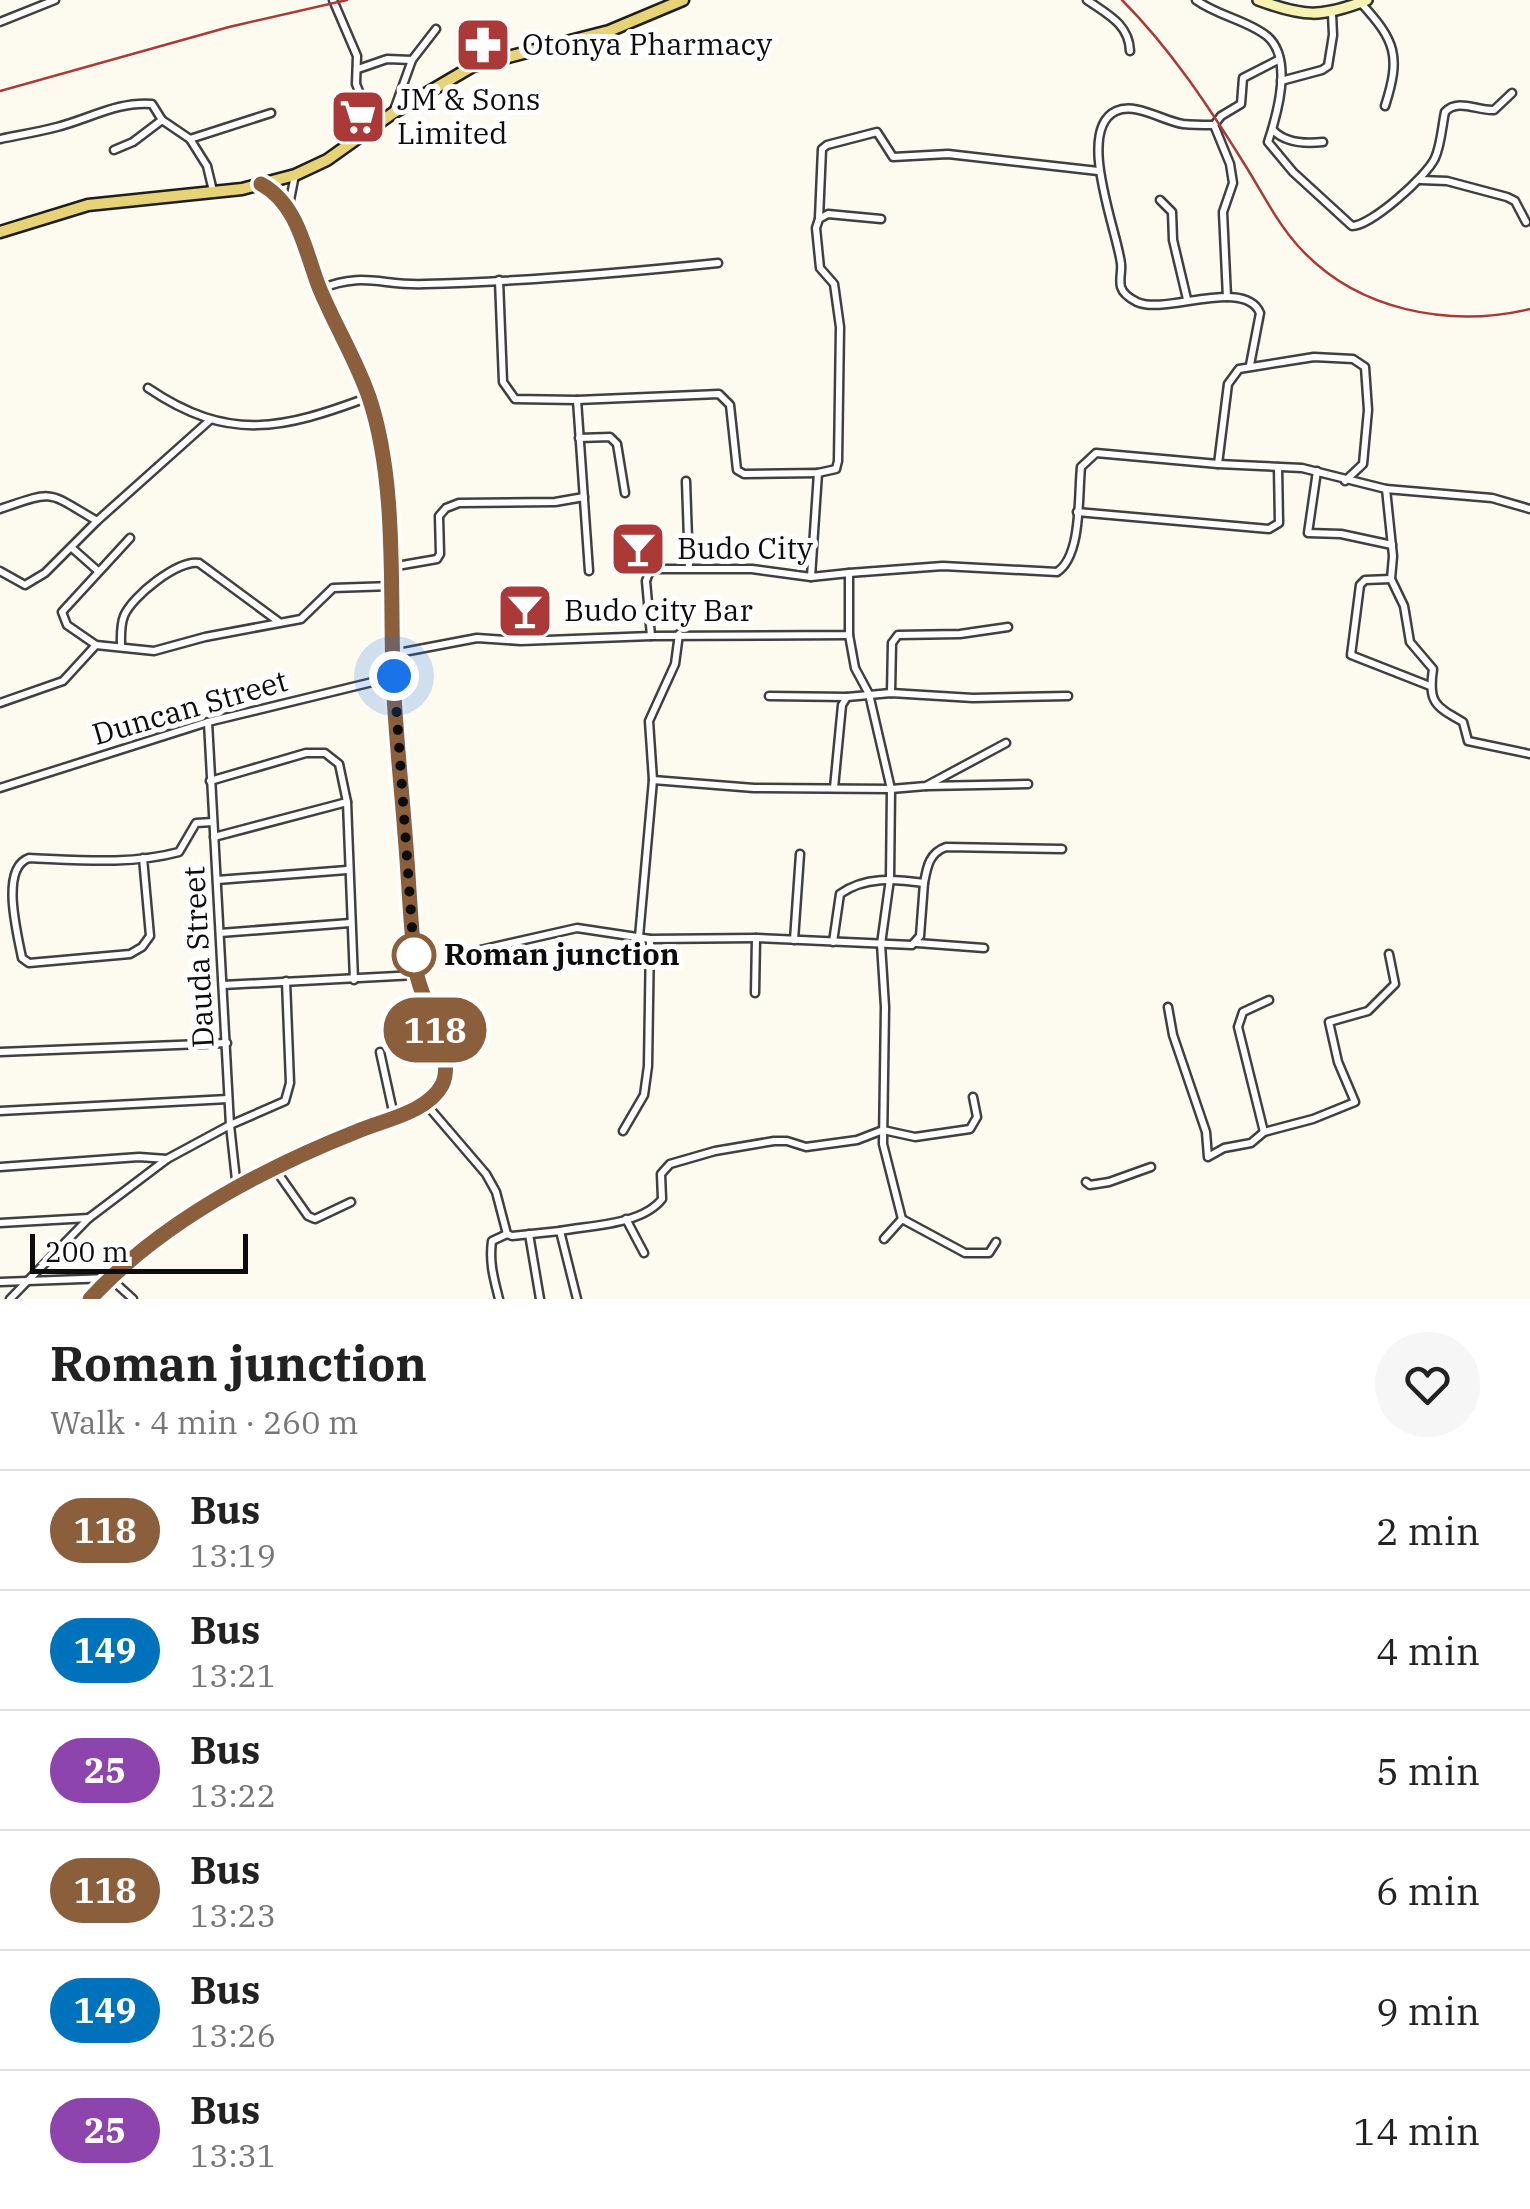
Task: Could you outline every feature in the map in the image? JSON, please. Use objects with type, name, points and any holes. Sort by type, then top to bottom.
[{"type":"main road","points":[[0,232],[88,205],[261,184],[295,175],[327,160],[393,114],[474,66],[610,31],[683,0]]},
{"type":"main road","points":[[1258,0],[1291,12],[1332,14],[1364,1]]},
{"type":"street","points":[[0,22],[55,0]]},
{"type":"street","points":[[333,0],[357,56],[356,84],[374,128]]},
{"type":"street","points":[[1086,0],[1122,24],[1130,37],[1130,51]]},
{"type":"street","points":[[1196,0],[1268,37],[1274,44],[1281,94],[1268,142],[1352,226],[1375,218],[1420,180],[1438,154],[1449,107],[1458,104],[1490,111],[1512,92]]},
{"type":"street","points":[[1364,1],[1396,57],[1396,73],[1385,106]]},
{"type":"street","points":[[1280,81],[1328,66],[1332,14]]},
{"type":"street","points":[[393,114],[412,60],[436,29]]},
{"type":"street","points":[[358,70],[387,58],[412,60]]},
{"type":"street","points":[[1214,125],[1241,104],[1243,78],[1278,60]]},
{"type":"street","points":[[0,138],[60,126],[108,108],[152,104],[162,120],[190,139],[207,166],[212,191]]},
{"type":"street","points":[[1214,125],[1182,124],[1130,108],[1116,111],[1108,117],[1103,131],[1098,171],[1121,263],[1120,286],[1125,294],[1138,303],[1161,307],[1187,299],[1250,301],[1260,312],[1250,365]]},
{"type":"street","points":[[190,139],[271,113]]},
{"type":"street","points":[[114,150],[133,142],[162,120]]},
{"type":"street","points":[[1214,125],[1230,164],[1233,183],[1223,212],[1227,298]]},
{"type":"street","points":[[1272,129],[1281,137],[1298,142],[1323,142]]},
{"type":"street","points":[[499,280],[503,382],[515,398],[577,400],[719,394],[730,405],[737,470],[744,474],[818,474],[836,469],[838,461],[840,327],[834,284],[820,268],[816,228],[822,150],[826,145],[877,132],[893,158],[948,154],[1098,171]]},
{"type":"street","points":[[90,1299],[110,1278],[164,1236],[237,1188],[426,1104],[442,1086],[446,1067],[416,975],[382,455],[369,397],[320,289],[289,205],[295,175]]},
{"type":"street","points":[[1420,180],[1447,181],[1515,200],[1526,222]]},
{"type":"street","points":[[261,184],[273,190],[293,216]]},
{"type":"street","points":[[1160,200],[1172,212],[1173,240],[1187,299]]},
{"type":"street","points":[[818,220],[828,214],[880,219]]},
{"type":"street","points":[[320,289],[349,278],[428,284],[598,275],[718,263]]},
{"type":"street","points":[[1218,464],[1228,384],[1240,369],[1314,357],[1353,359],[1362,363],[1367,376],[1368,410],[1363,464],[1345,481]]},
{"type":"street","points":[[148,388],[210,420],[258,426],[307,420],[369,397]]},
{"type":"street","points":[[577,400],[589,571]]},
{"type":"street","points":[[0,571],[20,583],[30,584],[210,420]]},
{"type":"street","points":[[579,438],[614,440],[618,444],[625,493]]},
{"type":"street","points":[[651,636],[646,581],[656,569],[752,569],[811,577],[943,566],[1057,572],[1068,565],[1074,551],[1081,467],[1096,453],[1317,471],[1386,489],[1492,498],[1530,508]]},
{"type":"street","points":[[1077,512],[1270,529],[1280,523],[1278,467]]},
{"type":"street","points":[[1317,471],[1308,534],[1340,534],[1392,545]]},
{"type":"street","points":[[811,577],[818,474]]},
{"type":"street","points":[[686,482],[689,568]]},
{"type":"street","points":[[1386,489],[1391,579],[1404,606],[1410,642],[1434,669],[1432,699],[1444,712],[1463,722],[1468,741],[1530,754]]},
{"type":"street","points":[[0,509],[40,494],[50,495],[97,521]]},
{"type":"street","points":[[391,567],[437,559],[439,516],[459,503],[555,502],[584,496]]},
{"type":"street","points":[[130,538],[62,612],[67,625],[96,645],[154,651],[301,619],[333,588],[393,586]]},
{"type":"street","points":[[72,548],[98,570]]},
{"type":"street","points":[[121,648],[122,620],[132,603],[188,561],[199,562],[279,622]]},
{"type":"street","points":[[849,573],[849,635],[855,668],[868,694],[891,789],[890,878],[881,944],[885,1007],[883,1144],[902,1219],[966,1253],[989,1254],[996,1242]]},
{"type":"street","points":[[1391,579],[1365,580],[1360,584],[1352,654],[1430,686]]},
{"type":"street","points":[[891,693],[892,643],[898,635],[960,634],[1008,627]]},
{"type":"street","points":[[639,937],[654,780],[649,722],[675,664],[679,634]]},
{"type":"street","points":[[393,654],[477,638],[849,635]]},
{"type":"street","points":[[0,703],[63,680],[96,645]]},
{"type":"street","name":"Duncan Street","points":[[0,788],[208,722],[394,676]]},
{"type":"street","points":[[769,696],[1068,696]]},
{"type":"street","points":[[834,788],[842,705],[847,697]]},
{"type":"street","name":"Dauda Street","points":[[208,722],[230,1125],[237,1188]]},
{"type":"street","points":[[926,786],[1006,743]]},
{"type":"street","points":[[210,781],[306,753],[324,753],[339,764],[347,802],[354,980]]},
{"type":"street","points":[[654,780],[720,787],[891,789],[1028,784]]},
{"type":"street","points":[[214,837],[347,802]]},
{"type":"street","points":[[144,858],[150,936],[142,947],[130,954],[28,963],[22,958],[10,899],[10,880],[19,861],[144,858],[179,852],[196,824],[213,822]]},
{"type":"street","points":[[915,943],[920,936],[929,860],[936,851],[946,847],[1062,849]]},
{"type":"street","points":[[794,940],[800,854]]},
{"type":"street","points":[[217,880],[347,870]]},
{"type":"street","points":[[834,942],[840,894],[858,884],[890,878],[924,883]]},
{"type":"street","points":[[220,933],[350,923]]},
{"type":"street","points":[[480,950],[577,928],[650,939],[756,938],[984,948]]},
{"type":"street","points":[[755,993],[756,938]]},
{"type":"street","points":[[623,1130],[644,1095],[650,939]]},
{"type":"street","points":[[1168,1007],[1194,1105],[1206,1132],[1208,1158],[1224,1148],[1251,1143],[1264,1132],[1314,1119],[1355,1102],[1338,1062],[1329,1022],[1368,1011],[1395,984],[1388,954]]},
{"type":"street","points":[[223,986],[416,975]]},
{"type":"street","points":[[10,1299],[88,1218],[166,1159],[230,1125],[280,1105],[290,1091],[286,982]]},
{"type":"street","points":[[1264,1132],[1238,1027],[1243,1012],[1269,1000]]},
{"type":"street","points":[[0,1052],[227,1044]]},
{"type":"street","points":[[380,1052],[394,1116]]},
{"type":"street","points":[[499,1299],[491,1268],[492,1242],[507,1234],[626,1219],[660,1203],[661,1174],[670,1164],[774,1141],[818,1146],[856,1140],[883,1130],[915,1137],[970,1129],[977,1117],[973,1097]]},
{"type":"street","points":[[0,1111],[229,1099]]},
{"type":"street","points":[[426,1104],[486,1174],[496,1192],[507,1234]]},
{"type":"street","points":[[0,1167],[166,1159]]},
{"type":"street","points":[[1086,1182],[1109,1182],[1152,1167]]},
{"type":"street","points":[[275,1169],[308,1216],[316,1218],[350,1202]]},
{"type":"street","points":[[0,1223],[88,1218]]},
{"type":"street","points":[[626,1219],[644,1253]]},
{"type":"street","points":[[884,1239],[902,1219]]},
{"type":"street","points":[[560,1230],[577,1299]]},
{"type":"street","points":[[528,1234],[540,1299]]},
{"type":"street","points":[[0,1282],[110,1278],[132,1299]]},
{"type":"railway","points":[[0,91],[229,27],[347,0]]},
{"type":"railway","points":[[1122,0],[1188,79],[1284,228],[1322,269],[1376,300],[1437,315],[1530,309]]},
{"type":"bus line","name":"118","points":[[90,1299],[144,1250],[237,1188],[350,1134],[426,1104],[446,1075],[445,1058],[416,975],[382,455],[369,397],[320,289],[293,216],[273,190],[261,184]]},
{"type":"place","name":"Otonya Pharmacy","points":[[483,45]]},
{"type":"place","name":"JM & Sons Limited","points":[[358,117]]},
{"type":"place","name":"Budo City","points":[[638,549]]},
{"type":"place","name":"Budo city Bar","points":[[525,611]]},
{"type":"place","name":"Roman junction","points":[[414,955]]},
{"type":"route","points":[[394,676],[414,955]]}]
